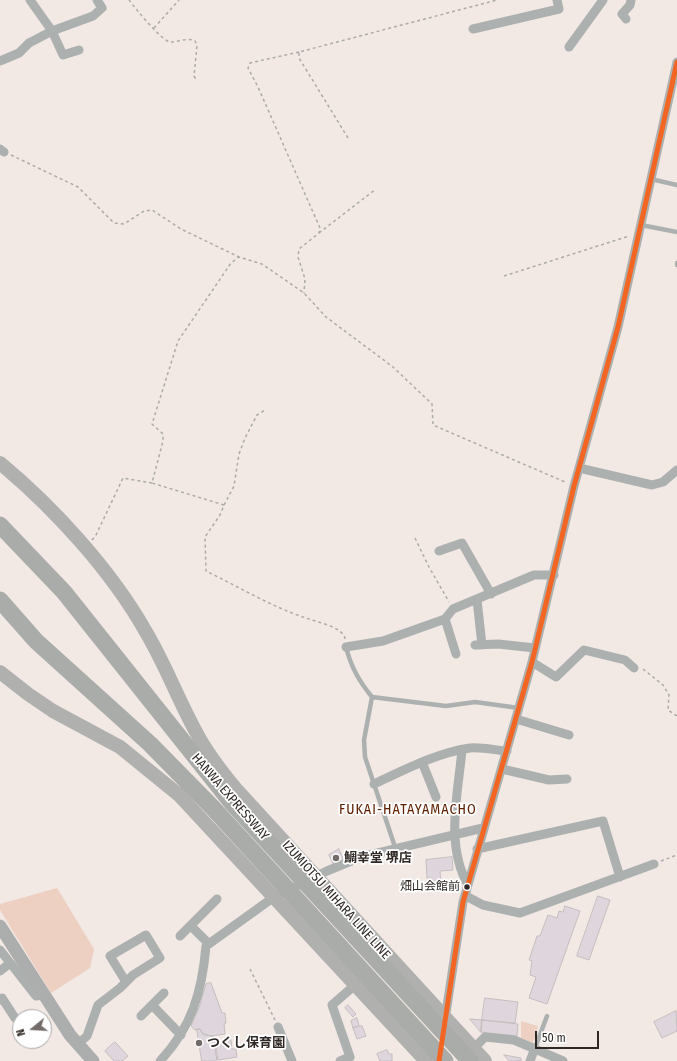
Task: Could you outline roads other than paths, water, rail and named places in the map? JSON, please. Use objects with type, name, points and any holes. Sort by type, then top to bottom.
[{"type":"highway","name":"HANWA EXPRESSWAY","points":[[0,525],[64,592],[232,803],[471,1055]]},
{"type":"highway","name":"HANWA EXPRESSWAY","points":[[0,600],[36,641],[150,744],[213,808],[446,1061]]},
{"type":"main road","name":"IZUMIOTSU MIHARA LINE LINE","points":[[0,463],[35,494],[85,548],[124,597],[146,631],[196,733],[215,763],[236,789],[445,1019],[471,1055],[484,1061]]},
{"type":"main road","points":[[0,672],[53,711],[120,747],[179,794],[426,1061]]},
{"type":"street","points":[[30,0],[52,31],[62,55],[79,50]]},
{"type":"street","points":[[0,61],[19,53],[29,43],[52,31],[92,16],[102,8],[97,0]]},
{"type":"street","points":[[473,30],[559,9],[558,0]]},
{"type":"street","points":[[569,47],[603,0]]},
{"type":"street","points":[[626,19],[622,14],[630,5],[631,0]]},
{"type":"street","points":[[439,1061],[468,885],[483,828],[502,769],[532,662],[554,575],[574,486],[618,327],[677,62]]},
{"type":"street","points":[[580,468],[652,485],[663,482],[677,470]]},
{"type":"street","points":[[439,551],[462,543],[491,594]]},
{"type":"street","points":[[346,647],[383,641],[445,620],[453,609],[534,575],[554,575]]},
{"type":"street","points":[[477,600],[479,645],[498,644],[535,648]]},
{"type":"street","points":[[445,620],[456,654]]},
{"type":"street","points":[[532,662],[556,677],[584,650],[625,660],[634,668]]},
{"type":"street","points":[[516,719],[569,735]]},
{"type":"street","points":[[374,784],[422,762],[462,750],[471,748],[507,751]]},
{"type":"street","points":[[462,750],[454,834],[460,868],[468,885]]},
{"type":"street","points":[[422,762],[436,797]]},
{"type":"street","points":[[502,769],[550,780],[567,779]]},
{"type":"street","points":[[478,849],[603,821],[620,877]]},
{"type":"street","points":[[160,1061],[181,1036],[192,1014],[200,993],[204,976],[206,946],[274,897],[314,876],[361,857],[396,847],[483,828]]},
{"type":"street","points":[[466,896],[483,905],[520,913],[654,864]]},
{"type":"street","points":[[180,936],[217,899]]},
{"type":"street","points":[[0,926],[44,996],[78,1044],[93,1061]]},
{"type":"street","points":[[191,926],[209,944]]},
{"type":"street","points":[[78,1044],[87,1036],[98,1005],[126,982],[133,975],[160,958],[146,935],[110,956],[126,982]]},
{"type":"street","points":[[0,950],[36,996],[44,996]]},
{"type":"street","points":[[0,971],[10,963]]},
{"type":"street","points":[[340,1061],[350,1057],[332,1005],[355,985]]},
{"type":"street","points":[[141,1016],[164,993]]},
{"type":"street","points":[[0,1000],[2,998],[12,1013]]},
{"type":"street","points":[[152,1005],[181,1036]]},
{"type":"street","points":[[278,1027],[292,1061]]},
{"type":"street","points":[[471,1055],[485,1037],[514,1040],[563,1061]]},
{"type":"street","points":[[530,1061],[535,1048]]},
{"type":"lane","points":[[651,179],[677,185]]},
{"type":"lane","points":[[641,225],[677,232]]},
{"type":"lane","points":[[346,647],[349,662],[356,676],[372,697],[446,706],[475,702],[519,708]]},
{"type":"lane","points":[[372,697],[364,740],[366,756],[396,847]]},
{"type":"lane","points":[[535,1048],[547,1016]]},
{"type":"place","name":"鯛幸堂 堺店","points":[[336,858]]},
{"type":"place","name":"畑山会館前","points":[[467,887]]},
{"type":"place","name":"つくし保育園","points":[[199,1043]]},
{"type":"district","name":"FUKAI-HATAYAMACHO","points":[[408,810]]}]
